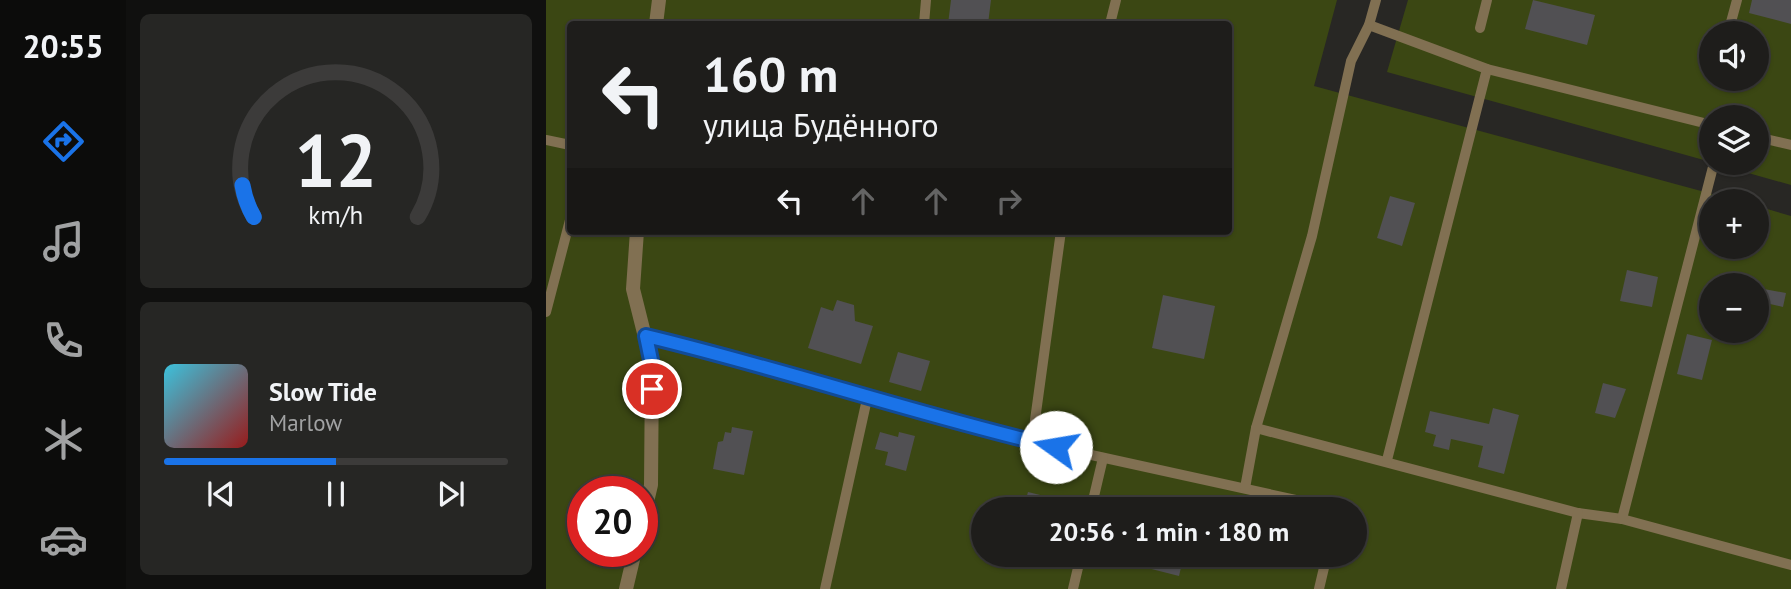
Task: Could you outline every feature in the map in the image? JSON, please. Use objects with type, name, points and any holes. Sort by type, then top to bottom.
[{"type":"street","points":[[656,21],[659,0]]},
{"type":"street","points":[[637,235],[634,289],[652,365],[651,476]]},
{"type":"street","points":[[626,589],[631,567]]},
{"type":"lane","points":[[924,21],[926,0]]},
{"type":"lane","points":[[1111,21],[1116,0]]},
{"type":"lane","points":[[1245,488],[1256,428],[1312,236],[1351,61],[1369,25],[1376,0]]},
{"type":"lane","points":[[1480,28],[1487,0]]},
{"type":"lane","points":[[1731,21],[1737,0]]},
{"type":"lane","points":[[1369,25],[1487,69],[1699,122]]},
{"type":"lane","points":[[1387,460],[1487,69]]},
{"type":"lane","points":[[546,140],[567,144]]},
{"type":"lane","points":[[1769,140],[1791,145]]},
{"type":"lane","points":[[1622,519],[1711,175]]},
{"type":"lane","points":[[546,312],[567,232]]},
{"type":"lane","points":[[1032,442],[1060,235]]},
{"type":"lane","points":[[646,336],[733,356],[867,399],[1032,442],[1284,497]]},
{"type":"lane","points":[[825,589],[867,399]]},
{"type":"lane","points":[[1256,428],[1387,460],[1578,513],[1622,519],[1791,565]]},
{"type":"lane","points":[[1094,497],[1103,458]]},
{"type":"lane","points":[[1561,589],[1578,513]]},
{"type":"lane","points":[[1073,589],[1078,567]]},
{"type":"lane","points":[[1319,589],[1324,567]]},
{"type":"green space","points":[[546,0],[1337,0],[1314,86],[1699,190],[1699,259],[1769,259],[1769,210],[1791,216],[1791,589],[546,589]]},
{"type":"green space","points":[[1408,0],[1791,0],[1791,185],[1756,175],[1769,175],[1769,105],[1699,105],[1699,159],[1387,72]]},
{"type":"building","points":[[951,0],[991,0],[988,21],[948,21]]},
{"type":"building","points":[[1533,0],[1595,15],[1587,45],[1525,29]]},
{"type":"building","points":[[1752,0],[1791,0],[1791,24],[1749,13]]},
{"type":"building","points":[[1390,196],[1415,203],[1402,246],[1377,238]]},
{"type":"building","points":[[1627,270],[1658,277],[1652,307],[1620,301]]},
{"type":"building","points":[[1769,290],[1786,293],[1783,307],[1769,304]]},
{"type":"building","points":[[1163,295],[1215,306],[1204,359],[1152,348]]},
{"type":"building","points":[[837,300],[854,305],[855,321],[873,326],[861,364],[808,348],[821,307],[833,311]]},
{"type":"building","points":[[1687,334],[1699,337],[1699,343],[1711,343],[1702,380],[1677,374]]},
{"type":"building","points":[[898,352],[930,361],[921,391],[889,382]]},
{"type":"building","points":[[1603,383],[1626,389],[1615,418],[1595,413]]},
{"type":"building","points":[[1493,408],[1519,415],[1504,474],[1478,467],[1483,446],[1451,439],[1449,450],[1433,446],[1436,435],[1425,432],[1430,411],[1489,424]]},
{"type":"building","points":[[732,427],[753,431],[744,475],[713,469],[718,442],[723,441],[725,432],[731,433]]},
{"type":"building","points":[[880,432],[898,437],[899,432],[915,436],[906,471],[885,465],[888,452],[875,449]]},
{"type":"building","points":[[1028,492],[1048,497],[1027,497]]},
{"type":"building","points":[[1144,567],[1181,567],[1179,576]]},
{"type":"route","points":[[652,389],[652,365],[646,336],[733,356],[867,399],[1056,447]]}]
